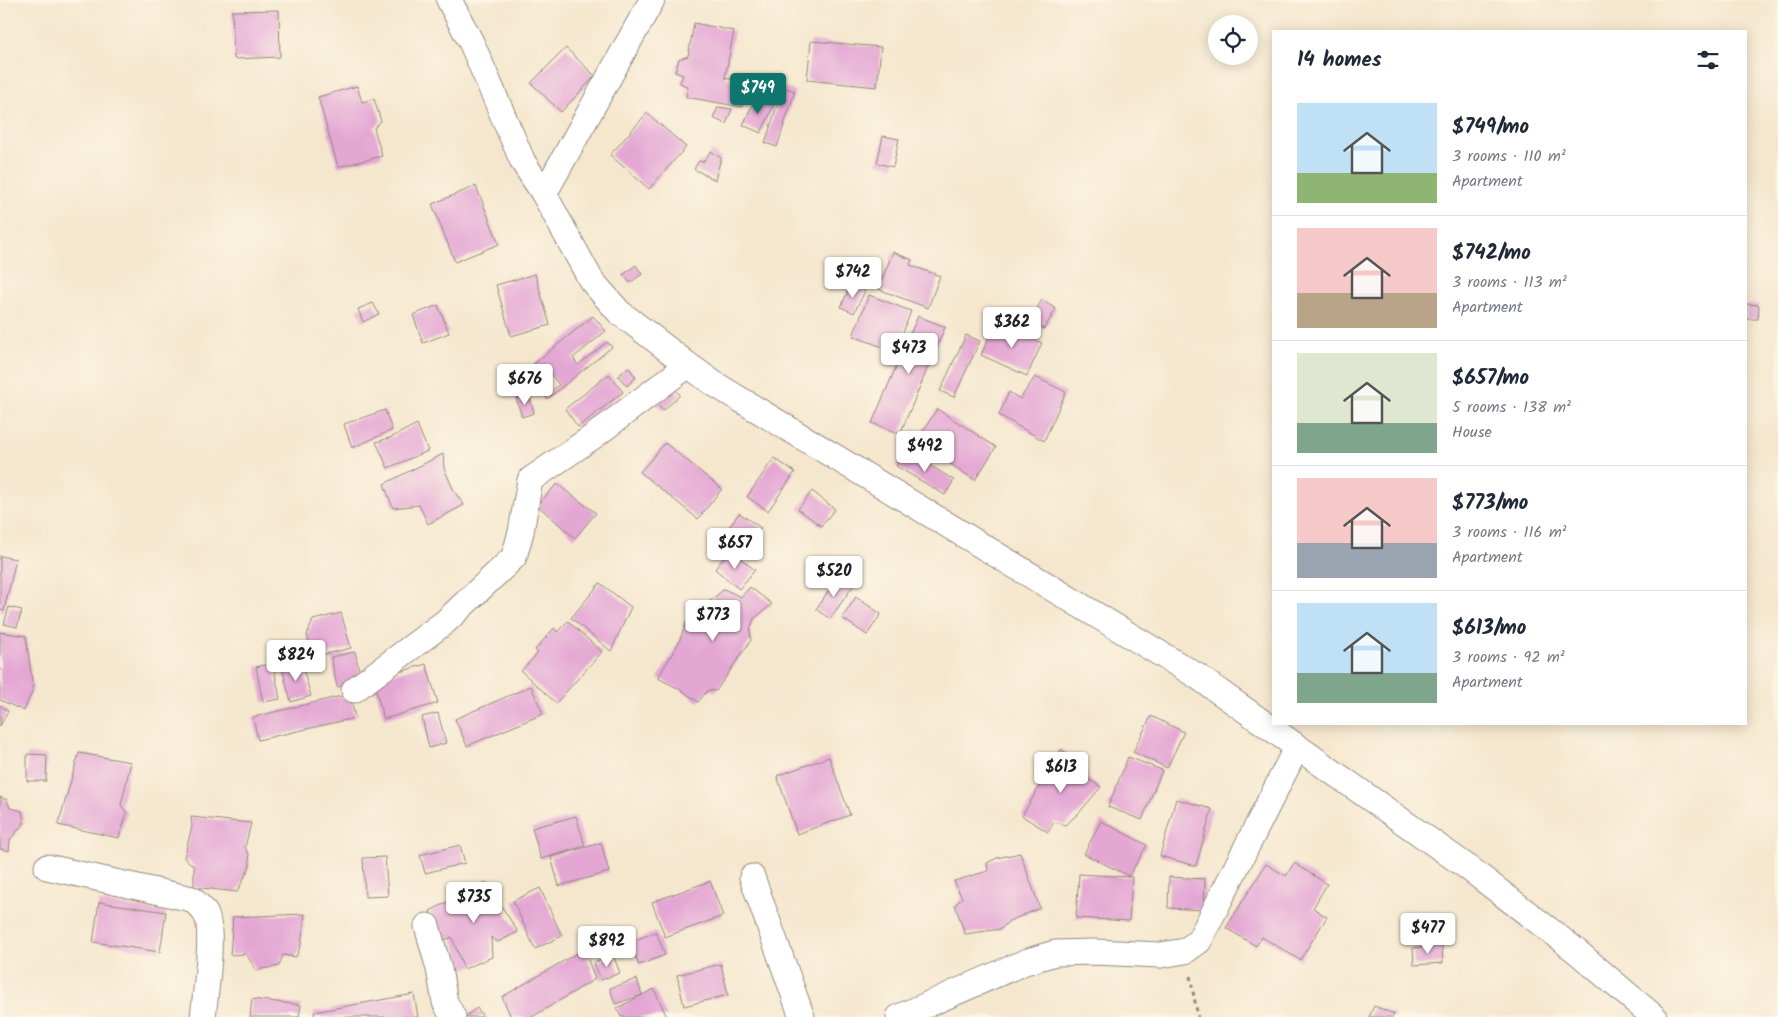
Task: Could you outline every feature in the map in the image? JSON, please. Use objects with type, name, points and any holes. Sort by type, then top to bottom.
[{"type":"street","points":[[449,0],[472,44],[523,162],[544,194],[591,280],[620,312],[688,366],[1197,676],[1477,875],[1575,950],[1654,1017]]},
{"type":"street","points":[[544,194],[652,0]]},
{"type":"street","points":[[354,690],[445,622],[514,557],[521,532],[530,480],[594,436],[688,366]]},
{"type":"street","points":[[899,1017],[1025,962],[1055,953],[1094,952],[1161,955],[1185,950],[1199,941],[1297,747]]},
{"type":"street","points":[[48,867],[192,899],[207,914],[209,938],[208,975],[203,1017]]},
{"type":"street","points":[[752,877],[802,1017]]},
{"type":"street","points":[[426,926],[439,970],[445,1002],[452,1017]]},
{"type":"path","points":[[1185,950],[1198,1017]]},
{"type":"building","points":[[279,10],[280,57],[234,59],[232,11]]},
{"type":"building","points":[[694,23],[734,31],[725,78],[747,82],[742,107],[686,97],[688,87],[680,83],[683,75],[675,72],[679,59],[688,56]]},
{"type":"building","points":[[811,41],[881,47],[877,87],[807,80]]},
{"type":"building","points":[[566,48],[595,76],[561,112],[531,83]]},
{"type":"building","points":[[357,86],[362,102],[374,99],[381,121],[374,128],[382,156],[338,167],[318,97]]},
{"type":"building","points":[[783,87],[795,91],[777,147],[765,143]]},
{"type":"building","points":[[756,97],[774,105],[761,133],[743,125]]},
{"type":"building","points":[[718,107],[732,109],[726,124],[713,118]]},
{"type":"building","points":[[647,113],[686,147],[649,189],[610,155]]},
{"type":"building","points":[[883,136],[899,139],[893,167],[877,163]]},
{"type":"building","points":[[711,151],[721,158],[715,180],[694,169],[699,161],[703,162]]},
{"type":"building","points":[[476,186],[499,244],[455,262],[432,204]]},
{"type":"building","points":[[893,252],[912,260],[910,265],[940,276],[928,308],[878,289]]},
{"type":"building","points":[[636,265],[642,274],[630,283],[623,275]]},
{"type":"building","points":[[535,274],[550,325],[511,336],[496,285]]},
{"type":"building","points":[[851,284],[865,291],[854,313],[841,307]]},
{"type":"building","points":[[869,295],[911,311],[896,352],[853,336]]},
{"type":"building","points":[[1042,300],[1056,309],[1044,329],[1030,320]]},
{"type":"building","points":[[373,303],[379,314],[363,322],[358,309]]},
{"type":"building","points":[[1747,304],[1759,305],[1758,319],[1747,319]]},
{"type":"building","points":[[438,305],[449,333],[423,343],[413,315]]},
{"type":"building","points":[[593,316],[606,331],[573,358],[578,365],[607,342],[612,347],[547,399],[545,396],[559,385],[551,375],[532,391],[519,376]]},
{"type":"building","points":[[918,316],[945,327],[900,434],[872,423]]},
{"type":"building","points":[[996,322],[1042,343],[1027,376],[981,355]]},
{"type":"building","points":[[966,335],[980,341],[954,397],[940,391]]},
{"type":"building","points":[[628,367],[636,377],[627,386],[618,376]]},
{"type":"building","points":[[609,374],[623,392],[578,427],[565,409]]},
{"type":"building","points":[[1035,377],[1066,392],[1044,441],[999,415],[1009,392],[1020,399]]},
{"type":"building","points":[[669,383],[680,395],[663,411],[653,399]]},
{"type":"building","points":[[529,395],[534,413],[522,417],[516,398]]},
{"type":"building","points":[[937,409],[996,447],[975,480],[916,442]]},
{"type":"building","points":[[385,410],[392,430],[352,448],[344,424]]},
{"type":"building","points":[[417,424],[428,451],[388,468],[376,442],[392,437]]},
{"type":"building","points":[[665,443],[722,489],[698,519],[640,472]]},
{"type":"building","points":[[906,451],[954,480],[945,495],[896,466]]},
{"type":"building","points":[[443,454],[444,468],[454,491],[464,505],[428,524],[419,505],[393,508],[384,484]]},
{"type":"building","points":[[774,458],[795,472],[768,511],[747,497]]},
{"type":"building","points":[[557,484],[596,513],[575,538],[537,505]]},
{"type":"building","points":[[812,491],[835,509],[821,526],[798,509]]},
{"type":"building","points":[[739,513],[761,528],[743,554],[721,539]]},
{"type":"building","points":[[730,550],[755,570],[739,589],[715,569]]},
{"type":"building","points":[[0,556],[16,559],[4,611],[0,610]]},
{"type":"building","points":[[839,576],[853,586],[830,619],[816,609]]},
{"type":"building","points":[[600,583],[631,607],[611,651],[571,618]]},
{"type":"building","points":[[750,587],[772,604],[754,619],[750,630],[751,640],[716,691],[708,690],[698,702],[683,691],[658,678],[679,642],[686,623],[696,607],[709,602],[724,589],[741,597]]},
{"type":"building","points":[[856,597],[881,614],[867,635],[842,618]]},
{"type":"building","points":[[9,607],[22,610],[17,627],[4,624]]},
{"type":"building","points":[[341,613],[351,648],[313,657],[307,635],[313,620]]},
{"type":"building","points":[[568,621],[602,652],[556,703],[521,671],[538,653],[535,650],[554,628],[557,632]]},
{"type":"building","points":[[0,632],[26,636],[33,689],[24,711],[0,700]]},
{"type":"building","points":[[355,652],[362,682],[337,687],[331,657]]},
{"type":"building","points":[[301,662],[311,696],[291,702],[282,668]]},
{"type":"building","points":[[273,663],[280,699],[263,702],[256,667]]},
{"type":"building","points":[[426,664],[438,703],[384,719],[373,680]]},
{"type":"building","points":[[531,686],[543,714],[467,746],[455,719]]},
{"type":"building","points":[[350,694],[355,718],[258,740],[253,717]]},
{"type":"building","points":[[0,705],[8,711],[0,726]]},
{"type":"building","points":[[438,713],[446,743],[429,748],[422,717]]},
{"type":"building","points":[[1151,716],[1184,732],[1167,768],[1133,752]]},
{"type":"building","points":[[1061,749],[1087,771],[1088,779],[1101,787],[1078,814],[1065,825],[1054,822],[1048,832],[1022,816]]},
{"type":"building","points":[[79,753],[131,762],[121,805],[127,813],[119,838],[58,825]]},
{"type":"building","points":[[27,754],[47,755],[46,781],[27,781]]},
{"type":"building","points":[[829,757],[850,815],[797,834],[777,776]]},
{"type":"building","points":[[1128,757],[1162,770],[1142,820],[1108,807]]},
{"type":"building","points":[[0,797],[7,800],[10,808],[22,811],[24,823],[10,840],[9,851],[0,849]]},
{"type":"building","points":[[1176,799],[1212,809],[1196,866],[1160,856]]},
{"type":"building","points":[[576,816],[585,846],[541,859],[532,828]]},
{"type":"building","points":[[191,817],[251,823],[245,847],[249,855],[250,866],[237,892],[194,887],[194,866],[184,858],[192,826]]},
{"type":"building","points":[[1101,821],[1147,845],[1129,876],[1084,854]]},
{"type":"building","points":[[601,843],[609,872],[559,886],[551,857]]},
{"type":"building","points":[[460,845],[465,863],[425,873],[420,855]]},
{"type":"building","points":[[1020,853],[1040,908],[1009,921],[1001,929],[965,934],[955,905],[962,898],[954,881],[988,871],[987,863],[997,858]]},
{"type":"building","points":[[385,857],[388,896],[365,897],[363,858]]},
{"type":"building","points":[[1294,863],[1327,884],[1313,908],[1327,917],[1300,960],[1262,937],[1256,946],[1226,928],[1266,864],[1286,876]]},
{"type":"building","points":[[1079,874],[1132,877],[1129,921],[1076,918]]},
{"type":"building","points":[[1169,877],[1205,879],[1204,910],[1168,908]]},
{"type":"building","points":[[710,881],[723,916],[665,937],[652,902]]},
{"type":"building","points":[[486,882],[518,932],[498,942],[491,937],[492,957],[464,969],[452,937],[442,941],[430,911]]},
{"type":"building","points":[[540,888],[562,936],[535,949],[513,901]]},
{"type":"building","points":[[99,902],[166,912],[160,952],[93,942]]},
{"type":"building","points":[[305,914],[301,945],[296,957],[283,955],[279,966],[256,970],[246,954],[230,955],[233,917]]},
{"type":"building","points":[[656,932],[665,955],[639,965],[630,942]]},
{"type":"building","points":[[1442,945],[1443,963],[1414,965],[1413,948]]},
{"type":"building","points":[[584,949],[595,979],[532,1017],[511,1017],[502,997]]},
{"type":"building","points":[[613,955],[620,973],[601,980],[594,963]]},
{"type":"building","points":[[721,964],[728,995],[684,1006],[677,975]]},
{"type":"building","points":[[637,979],[642,995],[615,1004],[610,988]]},
{"type":"building","points":[[654,989],[667,1017],[621,1017],[617,1008]]},
{"type":"building","points":[[414,994],[418,1017],[315,1017],[314,1012]]},
{"type":"building","points":[[252,999],[301,1005],[299,1017],[250,1017]]},
{"type":"building","points":[[1374,1006],[1394,1014],[1393,1017],[1369,1017]]},
{"type":"building","points":[[477,1008],[483,1017],[465,1017]]}]
